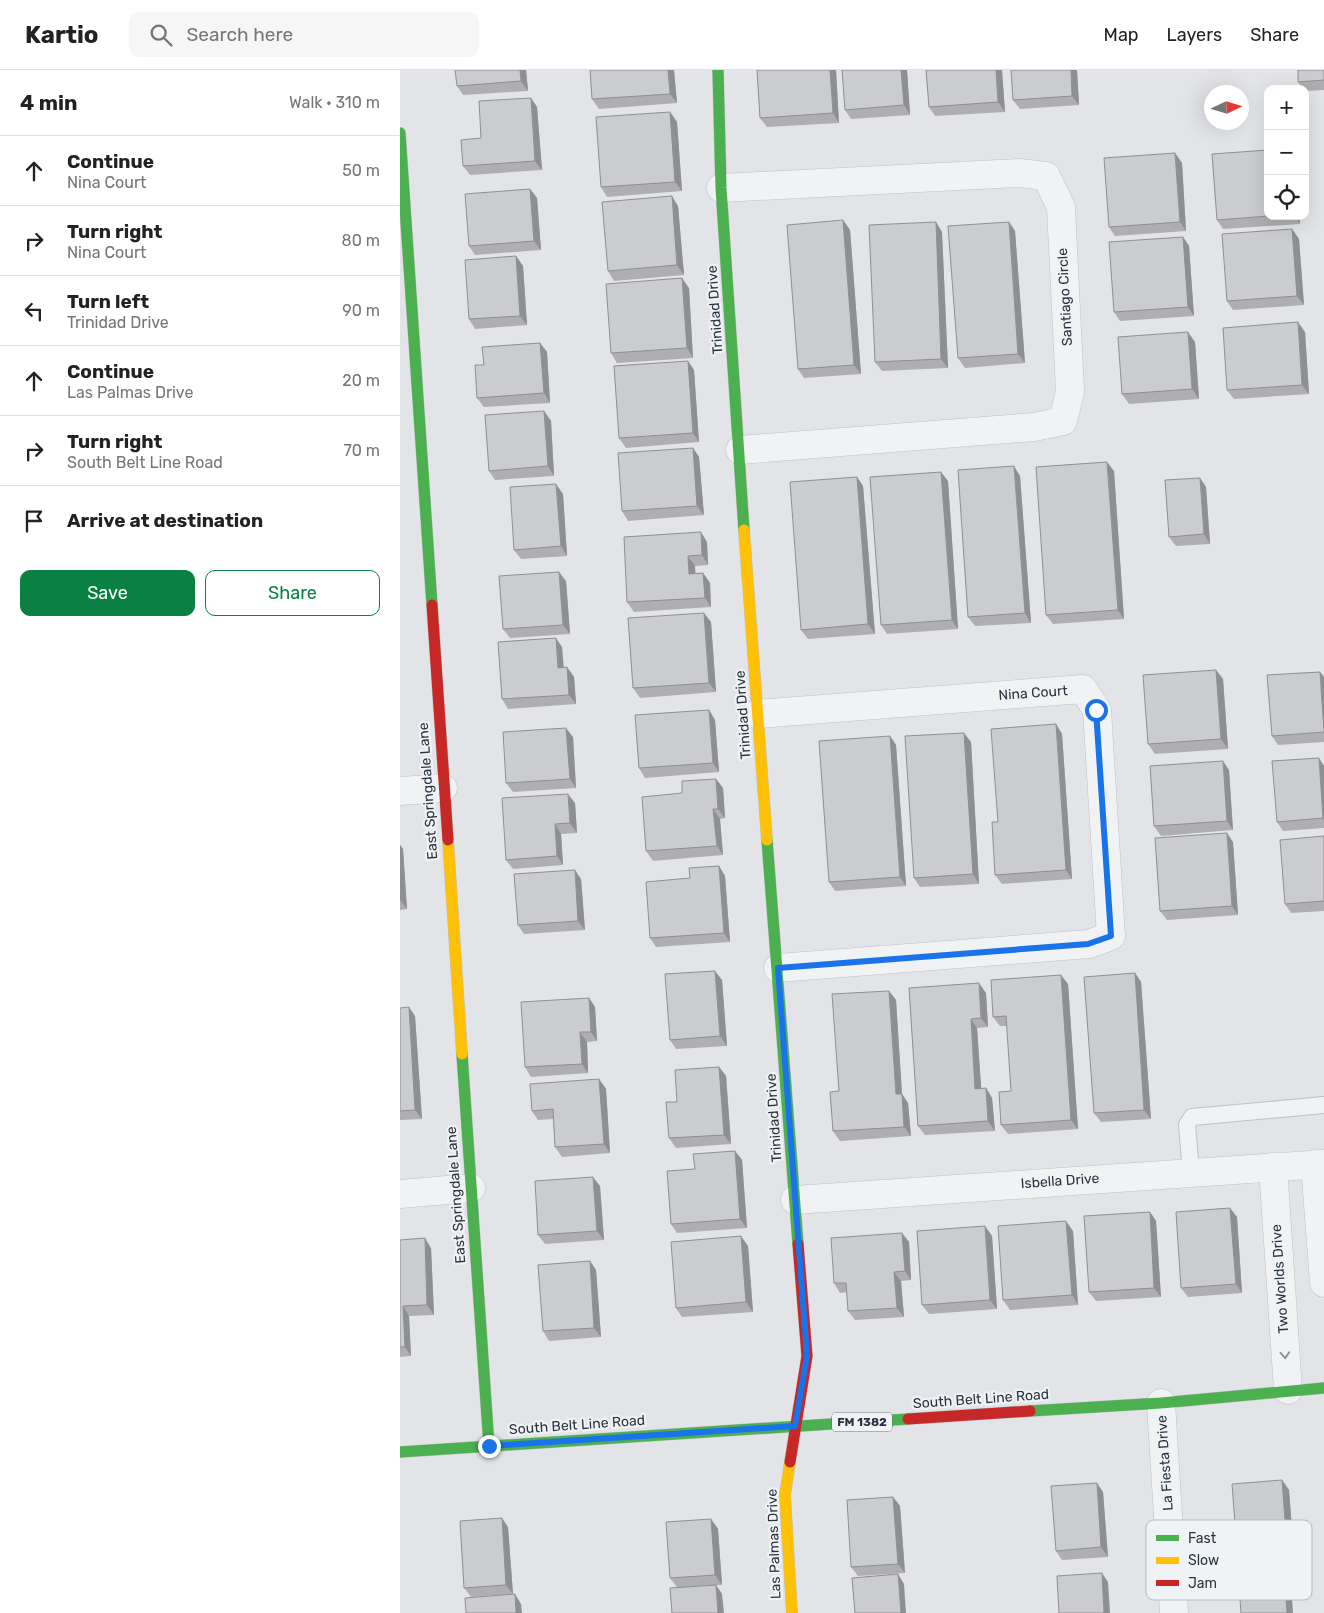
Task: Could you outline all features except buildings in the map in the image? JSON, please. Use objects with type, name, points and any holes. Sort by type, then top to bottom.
[{"type":"street","name":"Trinidad Drive","points":[[718,70],[722,188],[757,714],[807,1356]]},
{"type":"street","name":"East Springdale Lane","points":[[400,133],[402,190],[489,1446]]},
{"type":"street","name":"Santiago Circle","points":[[722,188],[1019,173],[1046,176],[1061,207],[1070,391],[1063,421],[1034,427],[740,450]]},
{"type":"street","name":"Nina Court","points":[[757,714],[1083,689],[1096,710],[1111,936],[1088,944],[778,968]]},
{"type":"street","points":[[400,791],[443,788]]},
{"type":"street","points":[[1320,1164],[1324,1283]]},
{"type":"street","name":"Isbella Drive","points":[[795,1200],[1320,1164]]},
{"type":"street","name":"Two Worlds Drive","points":[[1273,1167],[1288,1390]]},
{"type":"street","points":[[400,1194],[471,1188]]},
{"type":"street","name":"Las Palmas Drive","points":[[792,1613],[785,1495],[807,1356]]},
{"type":"street","name":"South Belt Line Road","points":[[400,1452],[1161,1403],[1324,1388]]},
{"type":"street","name":"La Fiesta Drive","points":[[1161,1403],[1168,1520]]},
{"type":"street","name":"La Fiesta Drive","points":[[1173,1600],[1174,1613]]},
{"type":"lane","points":[[1191,1172],[1187,1125],[1192,1117],[1324,1105]]},
{"type":"traffic: fast","points":[[718,70],[721,188],[744,530]]},
{"type":"traffic: fast","points":[[400,133],[432,605]]},
{"type":"traffic: fast","points":[[767,840],[798,1244]]},
{"type":"traffic: fast","points":[[462,1054],[489,1446]]},
{"type":"traffic: fast","points":[[1030,1411],[1161,1403],[1324,1388]]},
{"type":"traffic: fast","points":[[400,1452],[908,1419]]},
{"type":"traffic: slow","points":[[744,530],[767,840]]},
{"type":"traffic: slow","points":[[448,840],[462,1054]]},
{"type":"traffic: slow","points":[[790,1462],[785,1495],[792,1613]]},
{"type":"traffic: jam","points":[[432,605],[448,840]]},
{"type":"traffic: jam","points":[[790,1462],[807,1356],[798,1244]]},
{"type":"traffic: jam","points":[[908,1419],[1030,1411]]},
{"type":"route","points":[[489,1446],[795,1426],[807,1356],[778,968],[1088,944],[1111,936],[1096,710]]}]
